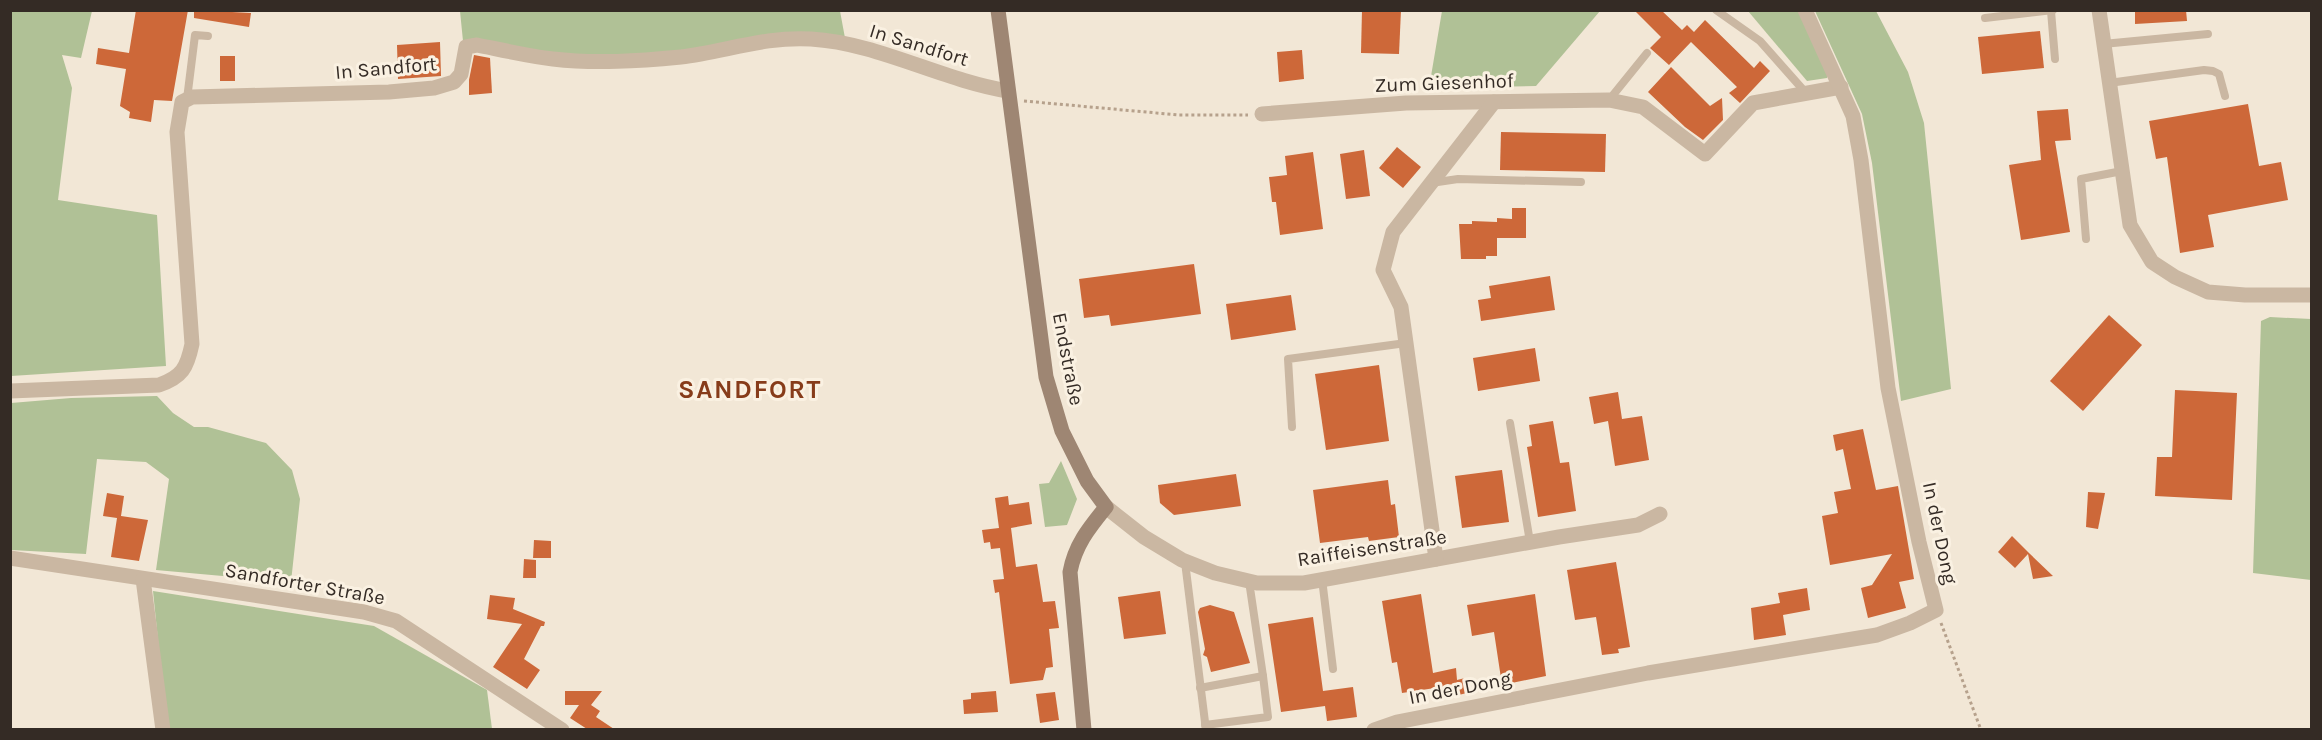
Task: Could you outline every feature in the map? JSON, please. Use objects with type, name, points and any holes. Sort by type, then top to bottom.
[{"type":"street","name":"Endstraße","points":[[998,10],[1046,377],[1062,431],[1087,481],[1106,507]]},
{"type":"street","name":"In der Dong","points":[[1374,729],[1397,722],[1648,673],[1877,635],[1910,623],[1936,610],[1919,542],[1888,388],[1853,116],[1804,10]]},
{"type":"street","points":[[2098,10],[2130,225],[2152,262],[2208,292],[2312,296]]},
{"type":"street","name":"In Sandfort","points":[[187,100],[192,97],[389,92],[434,88],[454,82],[461,74],[466,47],[477,45],[554,59],[591,61],[682,57],[781,39],[838,42],[1009,96]]},
{"type":"street","name":"Zum Giesenhof","points":[[1262,114],[1406,103],[1609,100],[1643,107],[1705,154],[1753,103],[1841,87]]},
{"type":"street","points":[[10,391],[159,385],[175,380],[188,363],[192,344],[177,132],[182,102],[187,100]]},
{"type":"street","points":[[1436,559],[1401,307],[1383,270],[1393,232],[1494,102]]},
{"type":"street","points":[[1084,729],[1070,572],[1073,555],[1082,536],[1106,507]]},
{"type":"street","name":"Raiffeisenstraße","points":[[1106,507],[1144,537],[1185,562],[1215,573],[1257,583],[1304,583],[1638,525],[1660,514]]},
{"type":"street","name":"Sandforter Straße","points":[[10,558],[364,612],[396,621],[562,729]]},
{"type":"street","points":[[143,579],[163,729]]},
{"type":"lane","points":[[1716,10],[1760,41],[1806,93]]},
{"type":"lane","points":[[1985,18],[2052,11],[2055,59]]},
{"type":"lane","points":[[2103,44],[2208,34]]},
{"type":"lane","points":[[187,100],[195,35],[208,36]]},
{"type":"lane","points":[[1609,100],[1647,53]]},
{"type":"lane","points":[[2109,83],[2204,70],[2213,71],[2219,74],[2225,96]]},
{"type":"lane","points":[[2086,239],[2081,179],[2122,171]]},
{"type":"lane","points":[[1430,183],[1458,179],[1581,182]]},
{"type":"lane","points":[[1292,427],[1288,359],[1406,343]]},
{"type":"lane","points":[[1510,423],[1530,542]]},
{"type":"lane","points":[[1185,562],[1205,727],[1268,717],[1249,581]]},
{"type":"lane","points":[[1323,579],[1333,669]]},
{"type":"lane","points":[[1200,688],[1263,676]]},
{"type":"path","points":[[1009,96],[1028,101],[1179,115],[1262,114]]},
{"type":"path","points":[[1936,610],[1981,729]]},
{"type":"green space","points":[[11,10],[92,11],[81,58],[62,55],[72,88],[58,200],[157,215],[166,366],[11,376]]},
{"type":"green space","points":[[1442,10],[1600,11],[1536,86],[1429,88]]},
{"type":"green space","points":[[460,11],[840,11],[845,38],[664,55],[568,54],[463,41]]},
{"type":"green space","points":[[1748,11],[1800,11],[1828,67],[1827,78],[1807,81]]},
{"type":"green space","points":[[1815,11],[1876,11],[1908,72],[1924,123],[1951,389],[1901,401],[1872,163],[1862,114]]},
{"type":"green space","points":[[2270,317],[2311,319],[2311,580],[2253,573],[2261,321]]},
{"type":"green space","points":[[157,396],[173,413],[194,427],[208,427],[266,443],[292,470],[300,499],[291,582],[156,570],[169,479],[146,462],[97,459],[86,554],[11,550],[11,403],[71,398]]},
{"type":"green space","points":[[1061,461],[1077,499],[1067,525],[1045,527],[1039,484],[1049,483]]},
{"type":"green space","points":[[153,591],[374,626],[487,690],[492,729],[167,729]]},
{"type":"building","points":[[136,10],[188,10],[172,101],[154,100],[151,122],[129,118],[130,112],[120,106],[126,69],[96,64],[98,48],[129,53]]},
{"type":"building","points":[[194,10],[251,13],[249,27],[194,18]]},
{"type":"building","points":[[1362,10],[1401,10],[1399,54],[1361,53]]},
{"type":"building","points":[[1634,10],[1661,10],[1682,30],[1687,25],[1694,32],[1705,20],[1754,68],[1760,61],[1770,71],[1740,103],[1729,93],[1737,87],[1691,42],[1669,65],[1650,48],[1661,37]]},
{"type":"building","points":[[2135,10],[2186,10],[2187,21],[2135,24]]},
{"type":"building","points":[[2040,31],[2044,68],[1982,74],[1978,37]]},
{"type":"building","points":[[440,42],[441,76],[398,79],[397,45]]},
{"type":"building","points":[[1302,50],[1304,79],[1279,82],[1277,52]]},
{"type":"building","points":[[474,55],[490,58],[492,93],[469,95],[469,80]]},
{"type":"building","points":[[220,56],[235,56],[235,81],[220,81]]},
{"type":"building","points":[[1671,67],[1710,106],[1722,98],[1723,120],[1703,140],[1685,127],[1648,92]]},
{"type":"building","points":[[2248,104],[2259,166],[2281,162],[2288,200],[2208,215],[2214,247],[2180,253],[2167,157],[2156,159],[2149,121]]},
{"type":"building","points":[[2068,109],[2071,140],[2055,141],[2070,232],[2021,240],[2009,165],[2041,160],[2037,111]]},
{"type":"building","points":[[1501,132],[1606,134],[1605,172],[1500,170]]},
{"type":"building","points":[[1397,147],[1421,167],[1403,188],[1379,168]]},
{"type":"building","points":[[1364,150],[1370,196],[1346,199],[1340,154]]},
{"type":"building","points":[[1313,152],[1323,229],[1280,235],[1276,202],[1272,202],[1269,177],[1287,175],[1285,156]]},
{"type":"building","points":[[1512,208],[1526,208],[1526,238],[1497,238],[1497,256],[1486,256],[1486,259],[1461,259],[1459,224],[1472,224],[1472,221],[1497,222],[1497,218],[1512,219]]},
{"type":"building","points":[[1194,264],[1201,314],[1111,326],[1109,315],[1084,318],[1079,279]]},
{"type":"building","points":[[1550,276],[1555,310],[1481,321],[1478,300],[1491,298],[1489,286]]},
{"type":"building","points":[[1291,295],[1296,330],[1231,340],[1226,304]]},
{"type":"building","points":[[2109,315],[2142,345],[2083,411],[2050,381]]},
{"type":"building","points":[[1535,348],[1540,381],[1478,391],[1473,358]]},
{"type":"building","points":[[1379,365],[1389,441],[1326,450],[1315,374]]},
{"type":"building","points":[[2175,390],[2237,393],[2232,500],[2155,496],[2157,457],[2172,457]]},
{"type":"building","points":[[1618,392],[1622,419],[1642,416],[1649,460],[1615,466],[1608,421],[1594,424],[1589,397]]},
{"type":"building","points":[[1553,421],[1560,463],[1569,462],[1576,511],[1538,517],[1527,447],[1532,446],[1529,425]]},
{"type":"building","points":[[1863,429],[1876,490],[1898,486],[1914,579],[1899,582],[1906,608],[1868,618],[1861,588],[1872,585],[1892,554],[1830,565],[1822,516],[1838,513],[1834,492],[1851,489],[1843,449],[1836,451],[1833,435]]},
{"type":"building","points":[[1502,470],[1509,522],[1462,528],[1455,476]]},
{"type":"building","points":[[1236,474],[1241,506],[1174,515],[1160,503],[1158,485]]},
{"type":"building","points":[[1388,480],[1391,505],[1395,504],[1399,537],[1369,541],[1368,537],[1320,543],[1313,490]]},
{"type":"building","points":[[2088,492],[2105,493],[2098,529],[2086,527]]},
{"type":"building","points":[[107,493],[124,496],[121,516],[148,520],[139,561],[111,557],[117,518],[103,516]]},
{"type":"building","points":[[1008,496],[1009,505],[1029,502],[1032,524],[1011,528],[1016,567],[1037,564],[1043,602],[1055,601],[1059,628],[1049,629],[1053,667],[1046,668],[1043,680],[1010,684],[999,592],[995,593],[993,580],[1004,579],[1000,548],[991,549],[990,542],[984,543],[982,530],[999,528],[995,498]]},
{"type":"building","points":[[2012,536],[2053,576],[2033,579],[2028,554],[2015,568],[1998,552]]},
{"type":"building","points":[[534,540],[551,541],[551,558],[533,558]]},
{"type":"building","points":[[524,559],[536,560],[536,578],[523,578]]},
{"type":"building","points":[[1616,562],[1630,647],[1618,649],[1619,653],[1602,655],[1596,617],[1575,620],[1567,570]]},
{"type":"building","points":[[1807,588],[1810,610],[1783,615],[1786,635],[1754,640],[1751,608],[1780,603],[1778,593]]},
{"type":"building","points":[[1160,591],[1166,634],[1124,639],[1118,597]]},
{"type":"building","points":[[1421,594],[1433,673],[1456,668],[1457,680],[1465,678],[1467,693],[1450,697],[1448,686],[1402,693],[1397,662],[1392,663],[1382,601]]},
{"type":"building","points":[[1535,594],[1546,676],[1502,685],[1494,632],[1472,636],[1467,605]]},
{"type":"building","points":[[490,595],[515,598],[513,609],[545,622],[524,659],[540,670],[527,689],[493,667],[522,624],[487,619]]},
{"type":"building","points":[[1210,605],[1234,612],[1250,663],[1211,672],[1207,657],[1203,655],[1205,649],[1198,612],[1200,608]]},
{"type":"building","points":[[1313,617],[1323,691],[1353,687],[1357,717],[1327,721],[1325,706],[1281,712],[1268,624]]},
{"type":"building","points":[[565,691],[602,691],[591,705],[600,711],[596,717],[614,729],[587,729],[570,718],[579,705],[565,705]]},
{"type":"building","points":[[996,691],[998,712],[964,714],[963,700],[971,699],[971,693]]},
{"type":"building","points":[[1055,692],[1059,720],[1040,723],[1036,694]]},
{"type":"district","name":"SANDFORT","points":[[750,389]]}]
